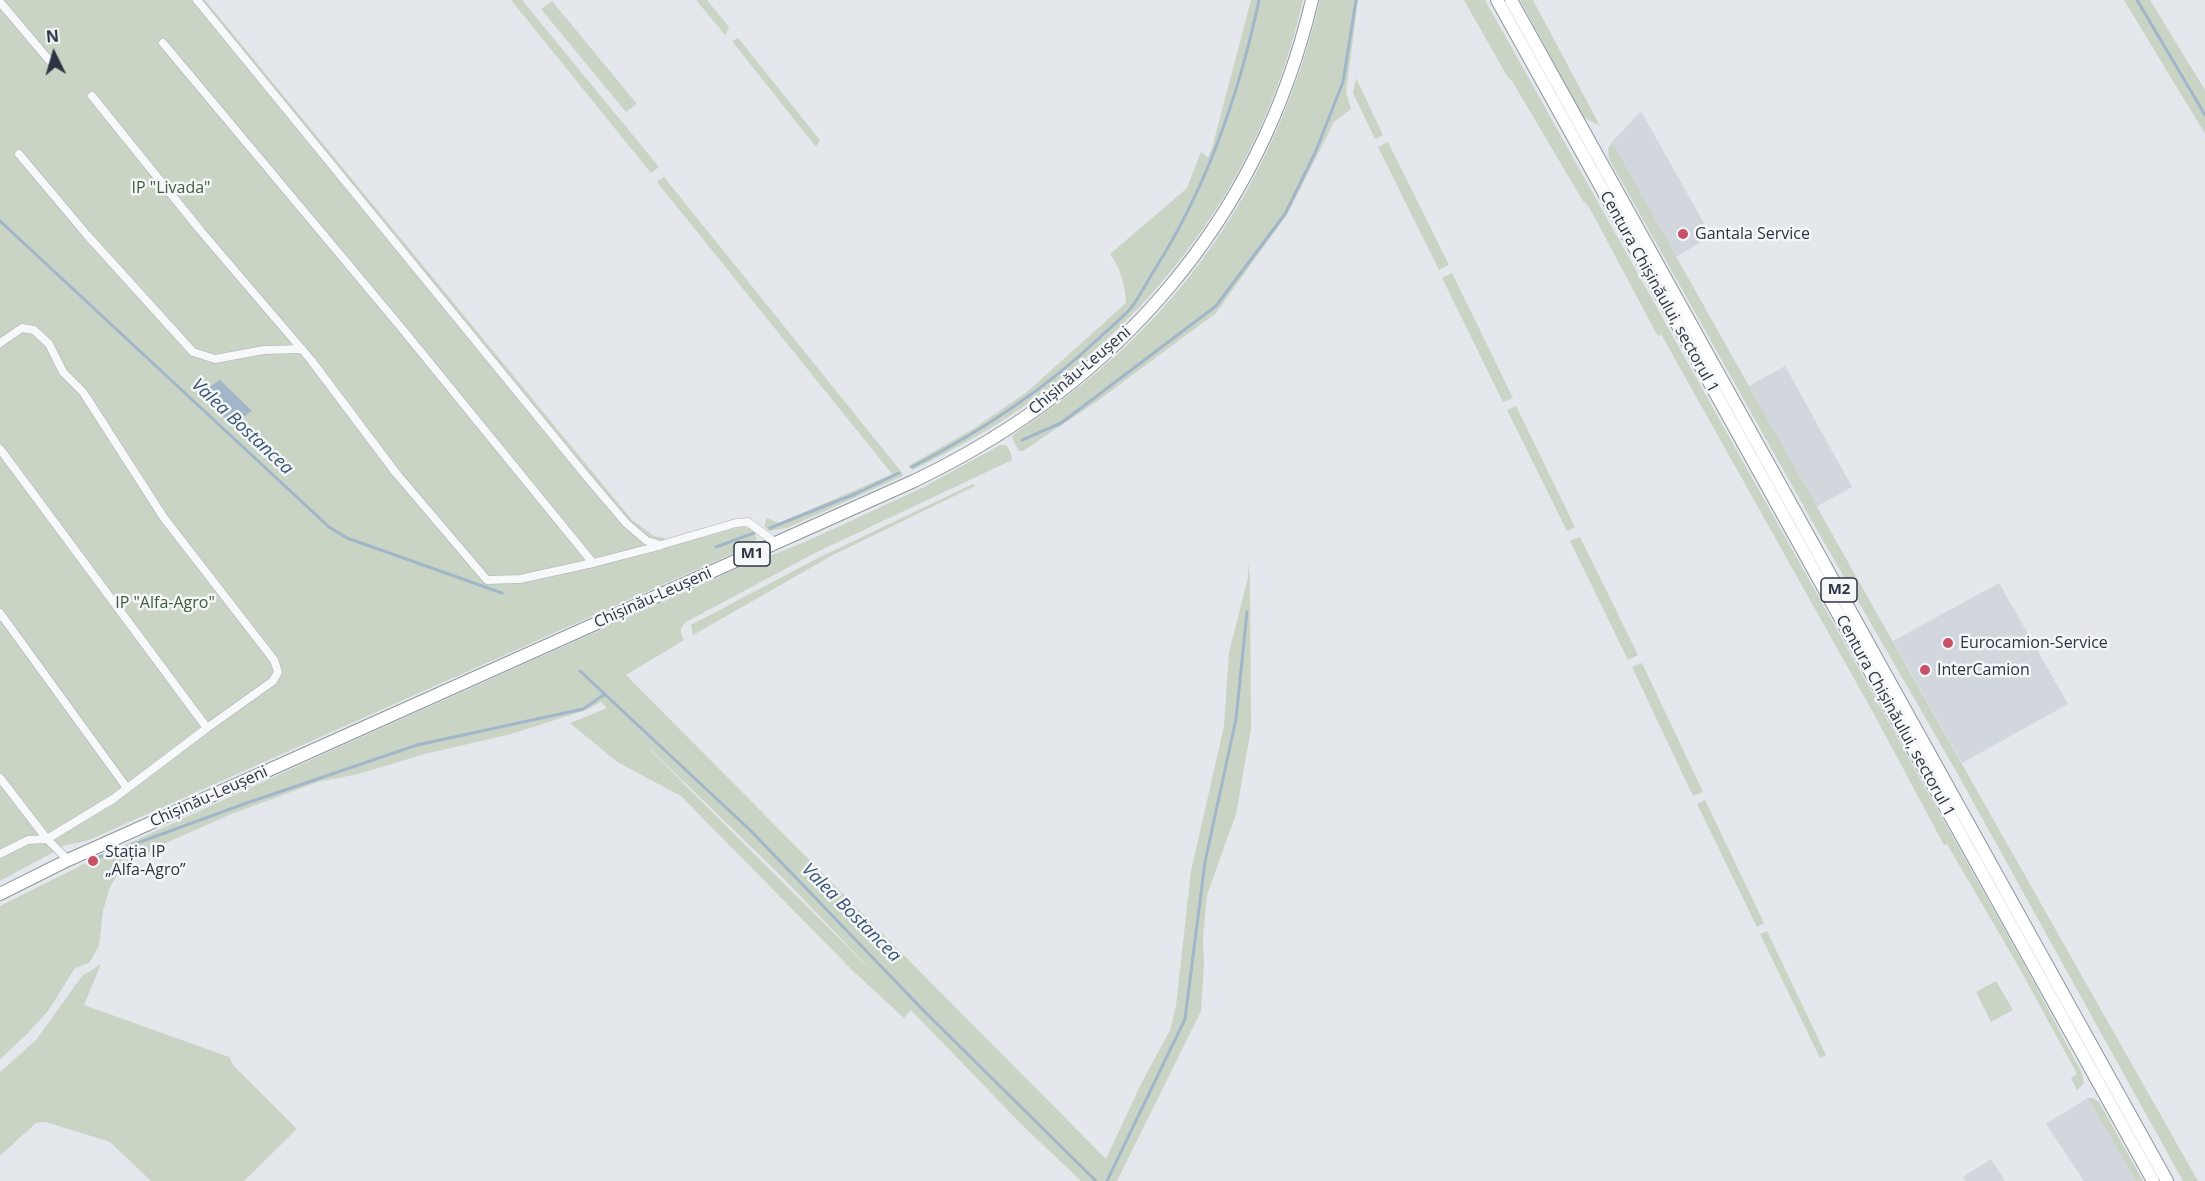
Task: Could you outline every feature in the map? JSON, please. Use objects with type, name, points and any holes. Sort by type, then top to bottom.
[{"type":"highway","name":"Chișinău-Leușeni","points":[[0,894],[68,860],[935,471],[995,437],[1075,380],[1136,324],[1168,290],[1211,235],[1253,163],[1289,81],[1312,0]]},
{"type":"highway","name":"Centura Chișinăului, sectorul 1","points":[[1497,0],[2153,1181]]},
{"type":"highway","name":"Centura Chișinăului, sectorul 1","points":[[1511,0],[2167,1181]]},
{"type":"street","points":[[197,0],[620,515],[637,534],[647,541],[661,545]]},
{"type":"street","points":[[0,2],[49,60]]},
{"type":"street","points":[[163,43],[392,316],[593,563]]},
{"type":"street","points":[[92,96],[200,230],[302,349],[396,473],[487,580],[520,579],[593,563],[736,523],[748,522],[777,543]]},
{"type":"street","points":[[19,154],[87,235],[193,352],[215,359],[264,350],[302,349]]},
{"type":"street","points":[[0,343],[22,328],[34,330],[49,344],[63,372],[83,392],[164,518],[274,660],[278,672],[273,681],[113,799],[46,839],[28,840],[0,854]]},
{"type":"street","points":[[0,449],[207,728]]},
{"type":"street","points":[[0,613],[127,788]]},
{"type":"street","points":[[0,778],[46,839],[68,860]]},
{"type":"shaded area","points":[[1641,111],[1711,236],[1676,257],[1612,142]]},
{"type":"shaded area","points":[[1785,366],[1852,487],[1816,507],[1749,386]]},
{"type":"shaded area","name":"Eurocamion-Service","points":[[1999,583],[2068,704],[1962,763],[1893,641]]},
{"type":"shaded area","points":[[2088,1098],[2136,1181],[2084,1181],[2046,1124]]},
{"type":"shaded area","points":[[1991,1159],[2005,1181],[1966,1181],[1963,1177]]},
{"type":"green space","points":[[0,0],[205,0],[632,520],[654,536],[664,538],[672,546],[740,527],[751,529],[757,539],[736,552],[89,840],[57,848],[53,850],[54,852],[0,881]]},
{"type":"green space","points":[[511,0],[522,0],[659,167],[651,173]]},
{"type":"green space","points":[[696,0],[707,0],[729,27],[725,35]]},
{"type":"green space","points":[[1251,0],[1303,0],[1285,63],[1262,123],[1234,179],[1201,232],[1163,281],[1120,327],[1072,370],[1007,418],[913,470],[908,466],[973,429],[1027,392],[1126,303],[1122,277],[1110,254],[1187,188],[1201,152],[1208,157]]},
{"type":"green space","points":[[1320,0],[1358,0],[1346,92],[1351,109],[1334,122],[1288,213],[1216,313],[1096,402],[1023,451],[1019,451],[1012,438],[1013,435],[1042,415],[1124,348],[1193,272],[1222,231],[1248,189],[1271,144],[1307,50]]},
{"type":"green space","points":[[1464,0],[1485,0],[2026,968],[2082,1073],[2084,1083],[2077,1090],[2071,1078],[2077,1074],[2020,969],[1947,844],[1944,845],[1875,716],[1661,334],[1658,336],[1654,329],[1589,207],[1583,201],[1507,76]]},
{"type":"green space","points":[[1520,0],[1533,0],[1600,126],[1583,117]]},
{"type":"green space","points":[[2124,0],[2150,0],[2205,90],[2205,134]]},
{"type":"green space","points":[[552,1],[637,104],[626,112],[541,9]]},
{"type":"green space","points":[[738,38],[820,140],[816,147],[732,41]]},
{"type":"green space","points":[[1356,78],[1383,135],[1375,139],[1353,93]]},
{"type":"green space","points":[[1388,142],[1449,265],[1439,270],[1378,147]]},
{"type":"green space","points":[[1612,142],[2198,1181],[2183,1181],[1956,771],[1813,523],[1609,159],[1608,149]]},
{"type":"green space","points":[[664,177],[903,476],[787,528],[769,531],[764,526],[767,518],[779,523],[892,474],[657,182]]},
{"type":"green space","points":[[1452,273],[1513,398],[1503,402],[1442,278]]},
{"type":"green space","points":[[1516,406],[1575,527],[1567,531],[1507,410]]},
{"type":"green space","points":[[1000,445],[1006,445],[1010,451],[1012,460],[815,553],[686,622],[681,630],[684,640],[626,675],[1106,1159],[1141,1084],[1170,1030],[1176,1006],[1191,871],[1224,726],[1229,652],[1248,578],[1248,563],[1251,729],[1236,814],[1207,895],[1203,937],[1201,1011],[1117,1181],[1081,1181],[1022,1125],[911,1010],[904,1018],[852,970],[681,796],[617,762],[570,723],[607,708],[601,702],[586,710],[511,734],[425,754],[358,774],[318,782],[229,815],[166,843],[131,862],[119,872],[110,887],[103,911],[99,946],[89,963],[75,968],[48,1011],[0,1059],[0,906],[88,862],[337,748],[734,570],[805,542],[922,488]],"holes":[[[650,749],[780,875],[878,977]]]},
{"type":"green space","points":[[973,484],[975,486],[833,555],[693,635],[691,625],[820,557]]},
{"type":"green space","points":[[1580,537],[1638,655],[1628,660],[1570,541]]},
{"type":"green space","points":[[1642,663],[1703,792],[1693,796],[1632,667]]},
{"type":"green space","points":[[1705,800],[1764,923],[1757,927],[1697,804]]},
{"type":"green space","points":[[1767,931],[1826,1055],[1820,1058],[1760,934]]},
{"type":"green space","points":[[101,964],[84,1005],[229,1057],[234,1066],[297,1129],[244,1181],[151,1181],[110,1142],[46,1122],[36,1123],[0,1154],[0,1072],[36,1040],[82,976]]},
{"type":"green space","points":[[1996,981],[2013,1010],[1991,1022],[1976,992]]},
{"type":"green space","points":[[2088,1098],[2099,1102],[2143,1181],[2136,1181]]},
{"type":"water","points":[[220,380],[252,411],[239,420],[228,421],[207,399],[203,391]]},
{"type":"waterway","points":[[912,467],[1010,410],[1077,358],[1131,308],[1174,238],[1205,173],[1242,71],[1259,0]]},
{"type":"waterway","points":[[1022,440],[1061,423],[1216,306],[1285,214],[1315,153],[1343,82],[1356,0]]},
{"type":"waterway","points":[[2137,0],[2205,115]]},
{"type":"waterway","name":"Valea Bostancea","points":[[0,221],[329,527],[347,538],[502,593]]},
{"type":"waterway","points":[[770,528],[855,494],[899,473]]},
{"type":"waterway","points":[[716,547],[754,533]]},
{"type":"waterway","points":[[1107,1181],[1185,1019],[1205,862],[1236,719],[1247,612]]},
{"type":"waterway","name":"Valea Bostancea","points":[[580,671],[751,831],[924,1011],[1096,1181]]},
{"type":"waterway","points":[[99,857],[244,804],[417,745],[583,709],[605,694]]},
{"type":"place","name":"Gantala Service","points":[[1683,234]]},
{"type":"place","name":"Eurocamion-Service","points":[[1948,643]]},
{"type":"place","name":"InterCamion","points":[[1925,670]]},
{"type":"place","name":"Stația IP „Alfa-Agro”","points":[[93,861]]},
{"type":"park label","name":"IP \"Livada\"","points":[[171,188]]},
{"type":"park label","name":"IP \"Alfa-Agro\"","points":[[165,603]]}]
